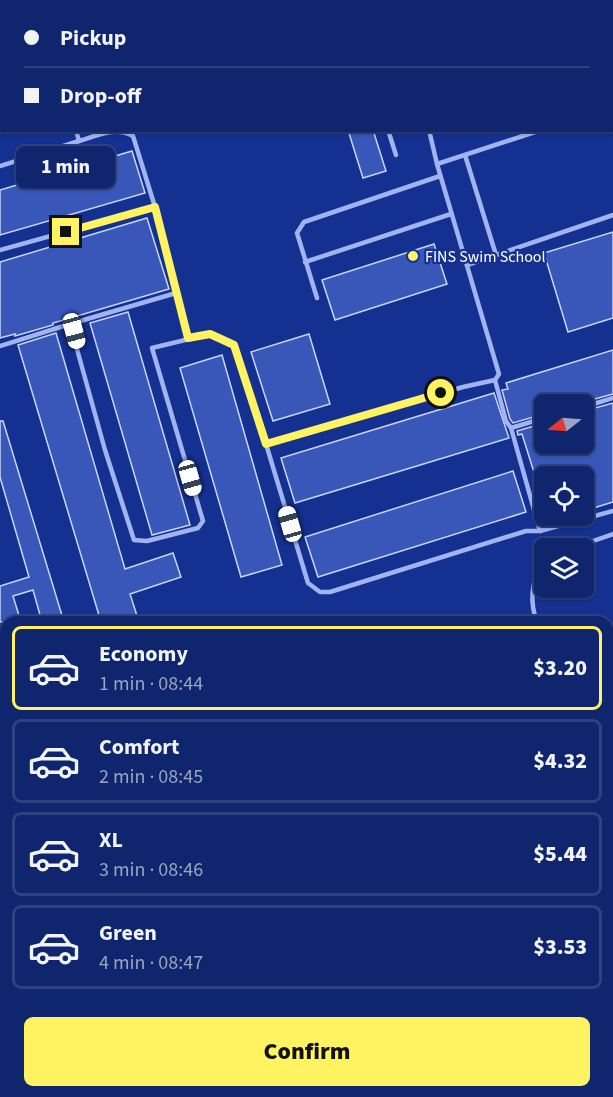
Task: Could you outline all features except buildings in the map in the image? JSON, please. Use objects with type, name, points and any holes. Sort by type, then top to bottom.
[{"type":"lane","points":[[77,132],[79,141]]},
{"type":"lane","points":[[0,166],[108,132],[125,132],[133,136],[155,207],[188,338]]},
{"type":"lane","points":[[389,132],[396,155]]},
{"type":"lane","points":[[266,444],[463,387],[495,380],[499,374],[440,176],[429,132]]},
{"type":"lane","points":[[437,164],[535,132]]},
{"type":"lane","points":[[465,155],[496,255]]},
{"type":"lane","points":[[316,298],[297,233],[304,222],[440,176]]},
{"type":"lane","points":[[0,250],[155,207]]},
{"type":"lane","points":[[305,262],[452,214]]},
{"type":"lane","points":[[467,265],[613,215]]},
{"type":"lane","points":[[0,346],[176,293]]},
{"type":"lane","points":[[70,324],[105,450],[134,540],[147,541],[198,528],[203,521],[152,348],[210,334],[234,345],[308,583],[320,592],[330,592],[526,531],[540,531],[613,511]]},
{"type":"lane","points":[[495,380],[540,531]]},
{"type":"lane","points":[[594,404],[613,398]]},
{"type":"lane","points":[[511,428],[534,421]]},
{"type":"lane","points":[[594,541],[613,534]]},
{"type":"lane","points":[[534,586],[532,590],[534,616]]},
{"type":"place","name":"FINS Swim School","points":[[413,256]]},
{"type":"route","points":[[66,232],[155,207],[188,338],[210,334],[225,338],[234,345],[266,444],[441,393]]}]
